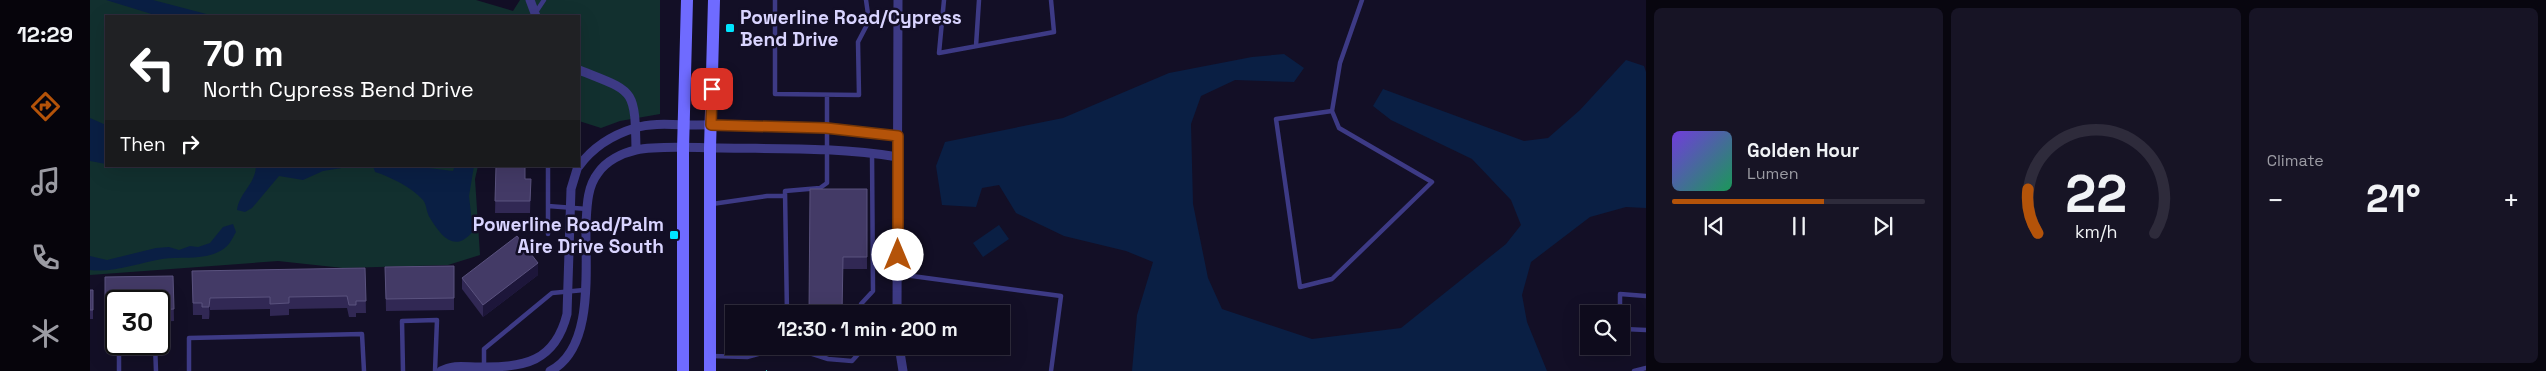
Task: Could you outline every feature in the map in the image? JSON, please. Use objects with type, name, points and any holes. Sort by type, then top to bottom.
[{"type":"main road","points":[[683,371],[684,125],[687,0]]},
{"type":"main road","points":[[710,371],[710,148],[714,0]]},
{"type":"street","points":[[530,0],[535,14]]},
{"type":"street","points":[[897,305],[898,0]]},
{"type":"street","points":[[580,70],[618,84],[630,94],[636,127],[636,150]]},
{"type":"street","points":[[580,165],[588,153],[605,141],[636,127],[711,125],[826,128],[898,136]]},
{"type":"street","points":[[550,371],[557,367],[577,342],[583,321],[588,193],[597,173],[613,158],[636,150],[710,148],[826,149],[898,157]]},
{"type":"street","points":[[441,371],[449,366],[484,369],[518,365],[541,357],[562,334],[567,314],[571,189],[579,167]]},
{"type":"street","points":[[901,355],[904,371]]},
{"type":"lane","points":[[535,14],[544,0]]},
{"type":"lane","points":[[776,0],[775,94],[827,95],[859,95],[858,42],[869,21],[866,0]]},
{"type":"lane","points":[[944,0],[939,53],[1054,32],[1052,0]]},
{"type":"lane","points":[[976,46],[979,0]]},
{"type":"lane","points":[[1332,111],[1276,119],[1300,287],[1332,279],[1432,182],[1339,128],[1332,111],[1340,63],[1362,0]]},
{"type":"lane","points":[[787,305],[785,192],[820,188],[827,182],[827,95]]},
{"type":"lane","points":[[861,305],[873,291],[872,153]]},
{"type":"lane","points":[[548,167],[548,234]]},
{"type":"lane","points":[[711,204],[768,196],[785,196]]},
{"type":"lane","points":[[548,206],[587,209]]},
{"type":"lane","points":[[897,274],[1061,296],[1051,371]]},
{"type":"lane","points":[[484,369],[484,349],[552,293],[584,290]]},
{"type":"lane","points":[[1620,305],[1620,294],[1646,296]]},
{"type":"lane","points":[[403,371],[402,321],[437,320],[435,371]]},
{"type":"lane","points":[[1630,329],[1646,330]]},
{"type":"lane","points":[[189,371],[189,338],[362,334],[364,371]]},
{"type":"lane","points":[[119,355],[119,371]]},
{"type":"lane","points":[[155,355],[156,371]]},
{"type":"lane","points":[[710,356],[747,357],[754,355]]},
{"type":"lane","points":[[815,355],[828,359],[852,361],[857,355]]},
{"type":"lane","points":[[1634,371],[1646,368]]},
{"type":"green space","points":[[90,0],[476,0],[513,11],[520,0],[660,0],[660,114],[620,121],[601,128],[580,121],[580,15],[105,15],[105,167],[478,167],[475,179],[480,255],[448,265],[343,268],[278,261],[90,275]]},
{"type":"water","points":[[106,0],[153,0],[210,15],[155,15]]},
{"type":"water","points":[[1284,54],[1304,68],[1294,82],[1235,80],[1201,96],[1191,124],[1193,204],[1208,278],[1222,309],[1312,339],[1401,328],[1506,244],[1521,225],[1511,200],[1472,159],[1391,120],[1373,106],[1383,89],[1524,141],[1548,138],[1580,110],[1626,60],[1644,66],[1646,72],[1646,208],[1626,207],[1590,217],[1531,262],[1522,295],[1527,322],[1547,371],[1132,371],[1137,315],[1153,262],[1126,251],[1064,236],[1016,213],[999,185],[982,188],[976,207],[942,205],[936,166],[945,142],[1063,118],[1169,73],[1252,57]]},
{"type":"water","points":[[90,118],[105,125],[105,164],[90,161]]},
{"type":"water","points":[[256,167],[348,167],[323,171],[303,180],[279,176],[252,208],[245,212],[237,210],[238,204],[255,173]]},
{"type":"water","points":[[373,167],[420,167],[453,171],[455,167],[474,167],[469,196],[473,231],[460,241],[454,242],[449,240],[434,225],[423,200],[418,195],[401,183],[375,172]]},
{"type":"water","points":[[233,224],[236,232],[232,240],[224,248],[208,256],[170,258],[108,270],[90,270],[90,256],[107,260],[156,248],[169,247],[179,250],[190,246],[198,247],[210,243],[223,227]]},
{"type":"water","points":[[999,225],[1009,239],[983,257],[973,243]]},
{"type":"building","points":[[496,167],[525,167],[525,179],[531,179],[530,201],[495,201]]},
{"type":"building","points":[[810,189],[867,189],[867,257],[843,257],[842,305],[809,305]]},
{"type":"building","points":[[517,236],[538,263],[483,305],[462,278]]},
{"type":"building","points":[[454,266],[454,298],[386,299],[385,267]]},
{"type":"building","points":[[365,268],[366,301],[356,301],[356,305],[349,305],[347,296],[289,297],[289,303],[270,304],[270,297],[210,298],[209,307],[202,307],[202,303],[193,303],[192,271]]},
{"type":"building","points":[[173,276],[174,309],[170,309],[170,290],[105,290],[105,277]]},
{"type":"building","points":[[90,290],[93,290],[93,310],[90,310]]},
{"type":"place","name":"Powerline Road/Cypress Bend Drive","points":[[730,28]]},
{"type":"place","name":"Powerline Road/Palm Aire Drive South","points":[[674,235]]},
{"type":"route","points":[[712,89],[711,125],[826,128],[898,136],[898,255]]}]
